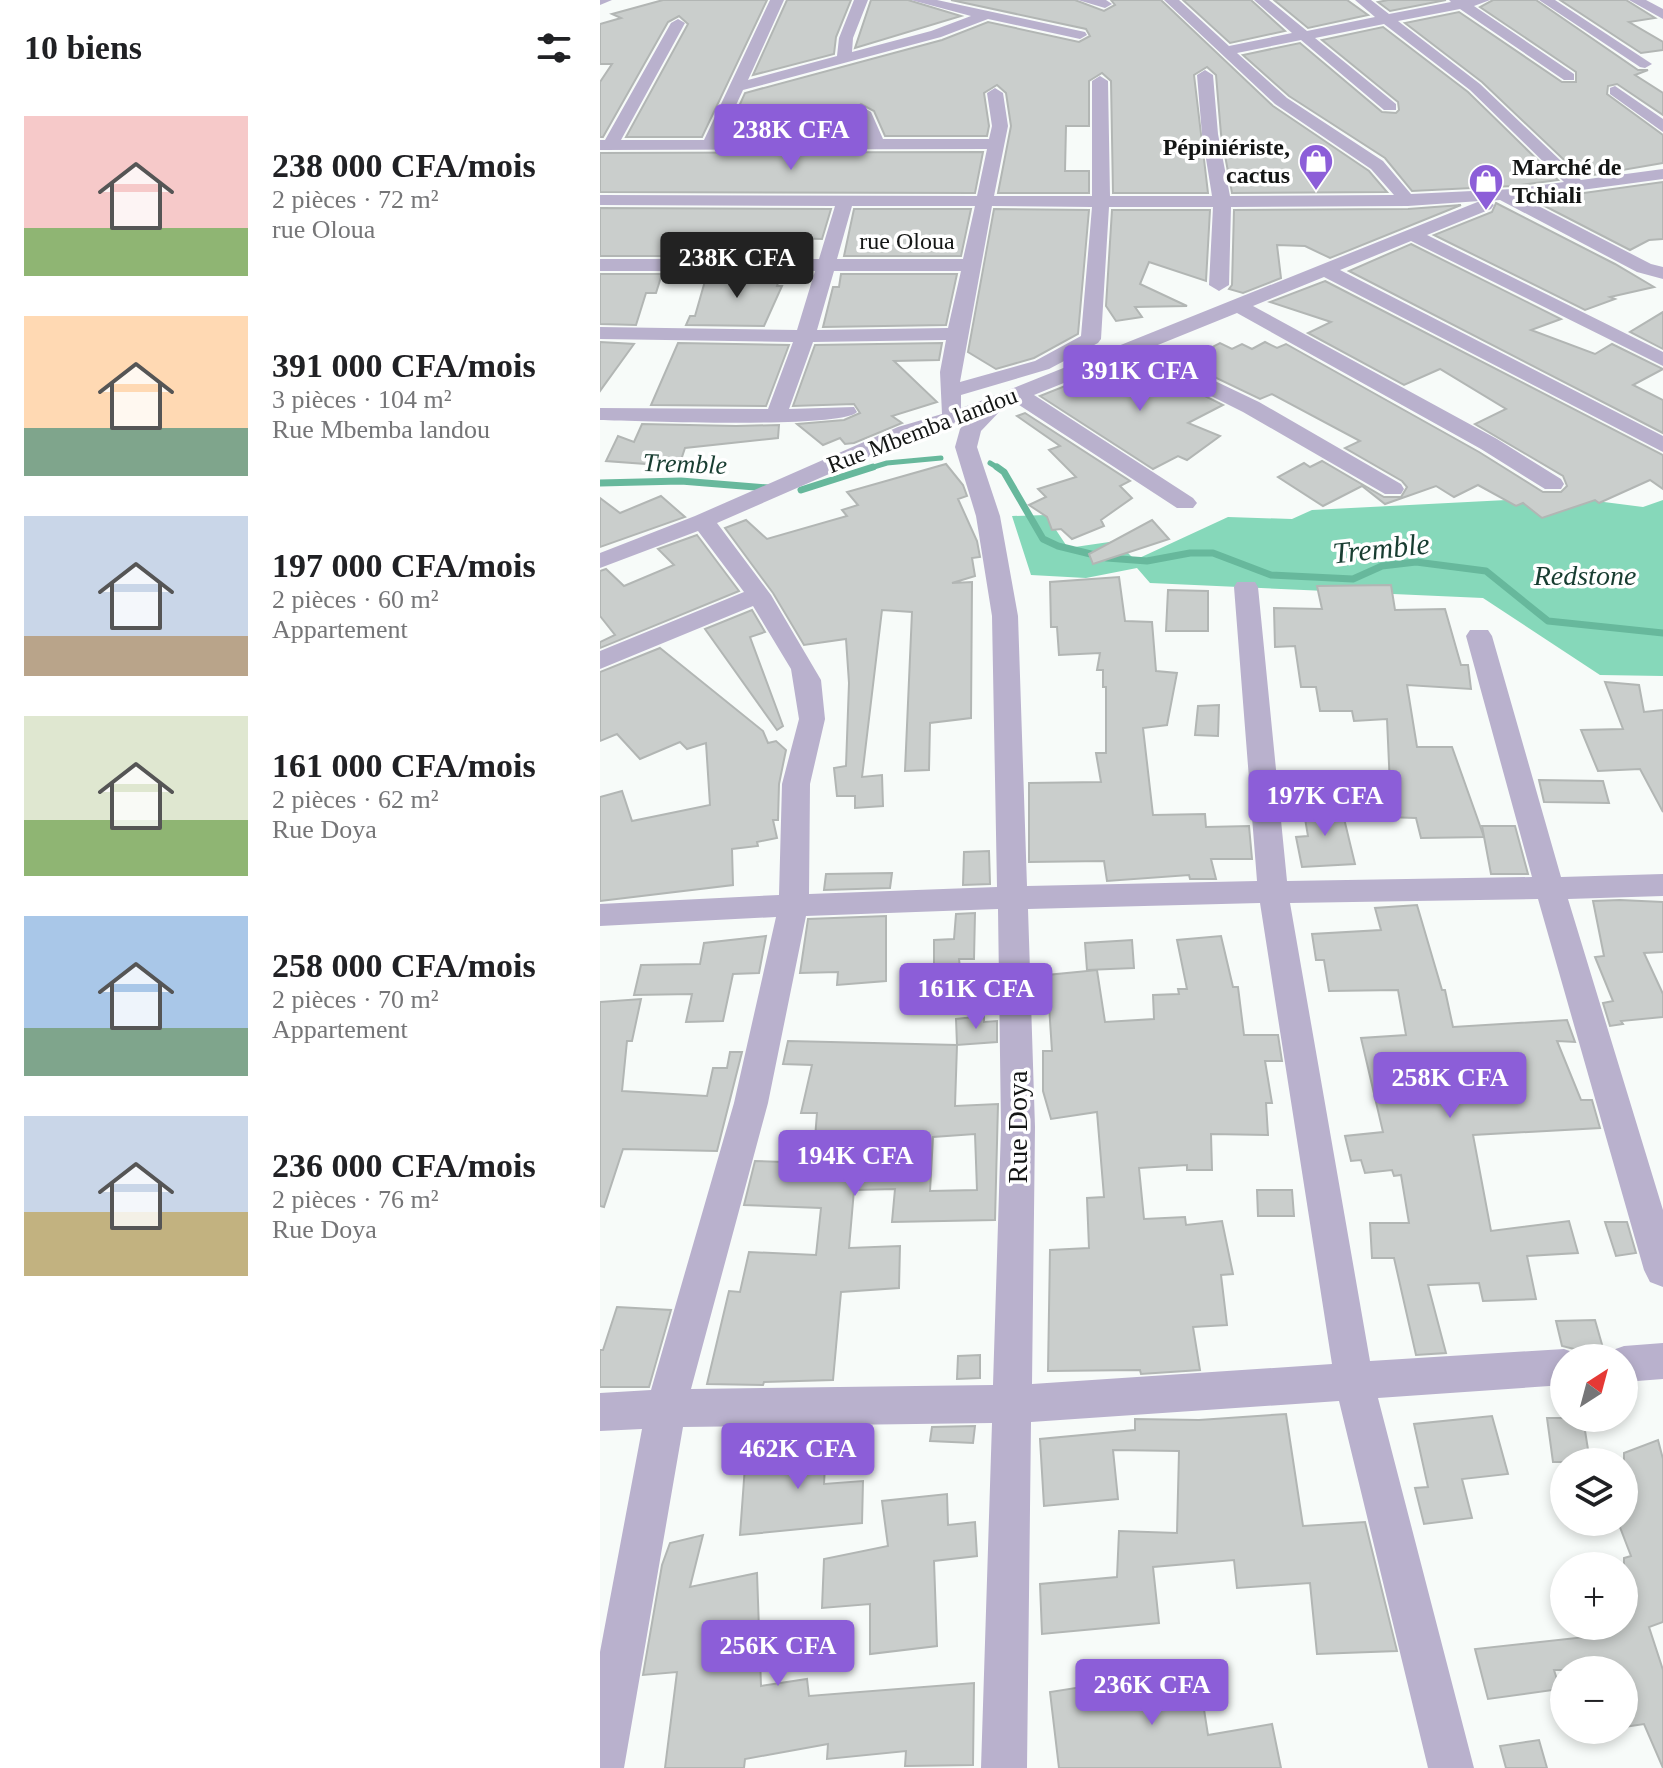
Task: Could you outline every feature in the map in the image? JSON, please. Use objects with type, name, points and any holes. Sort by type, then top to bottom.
[{"type":"street","points":[[710,144],[777,0]]},
{"type":"street","points":[[844,59],[846,38],[861,0]]},
{"type":"street","points":[[918,0],[1080,35]]},
{"type":"street","points":[[1085,0],[1105,4]]},
{"type":"street","points":[[1171,0],[1281,101],[1377,165],[1408,201]]},
{"type":"street","points":[[1261,0],[1390,107]]},
{"type":"street","points":[[1362,0],[1475,87],[1576,184]]},
{"type":"street","points":[[1225,51],[1385,20],[1459,2],[1483,0]]},
{"type":"street","points":[[1546,0],[1645,64]]},
{"type":"street","points":[[1636,0],[1663,15]]},
{"type":"street","points":[[1459,2],[1569,77]]},
{"type":"street","points":[[734,88],[936,34],[1016,6]]},
{"type":"street","points":[[605,145],[678,23]]},
{"type":"street","points":[[1205,75],[1210,134],[1222,203],[1219,285]]},
{"type":"street","points":[[950,391],[1042,365],[1091,339],[1101,202],[1100,81]]},
{"type":"street","points":[[1615,91],[1663,127]]},
{"type":"street","points":[[950,416],[957,334],[1000,126],[995,93]]},
{"type":"street","points":[[863,112],[877,144]]},
{"type":"street","points":[[605,145],[995,144]]},
{"type":"street","points":[[600,200],[1408,201],[1509,195],[1576,184],[1659,178]]},
{"type":"street","points":[[1509,195],[1644,268],[1663,273]]},
{"type":"street","name":"Rue Mbemba landou","points":[[600,561],[703,521],[906,432],[1005,399],[1133,349],[1509,195]]},
{"type":"street","points":[[776,416],[806,335],[845,201]]},
{"type":"street","points":[[1413,235],[1663,360]]},
{"type":"street","name":"rue Oloua","points":[[600,265],[973,265]]},
{"type":"street","points":[[1325,270],[1663,445]]},
{"type":"street","points":[[1239,306],[1489,444],[1553,484]]},
{"type":"street","points":[[600,333],[731,337],[957,334]]},
{"type":"street","points":[[1133,349],[1251,407],[1393,489]]},
{"type":"street","points":[[1005,399],[1185,503]]},
{"type":"street","name":"Rue Doya","points":[[1004,1768],[1018,1127],[1005,616],[988,516],[966,447],[971,429],[1005,399]]},
{"type":"street","points":[[600,414],[776,416],[846,412]]},
{"type":"street","points":[[601,1768],[666,1408],[751,1103],[794,903],[796,784],[812,719],[808,680],[759,595],[703,521]]},
{"type":"street","points":[[1246,587],[1273,892],[1354,1381],[1451,1768]]},
{"type":"street","points":[[600,661],[759,595]]},
{"type":"street","points":[[1479,636],[1550,890],[1663,1270]]},
{"type":"street","points":[[600,915],[794,903],[1273,892],[1550,890],[1663,885]]},
{"type":"street","points":[[1638,1363],[1663,1361]]},
{"type":"street","points":[[600,1412],[666,1408],[1011,1404],[1550,1368]]},
{"type":"green space","name":"Redstone","points":[[1565,497],[1643,507],[1663,500],[1663,676],[1600,675],[1483,598],[1150,583],[1137,568],[1086,578],[1031,575],[1012,516],[1046,515],[1068,548],[1116,541],[1135,560],[1228,517],[1292,519],[1312,510]]},
{"type":"building","points":[[663,0],[767,0],[702,137],[626,137],[688,24],[679,16],[668,22],[603,137],[600,137],[600,82],[612,64],[600,64],[600,24],[621,18],[612,14]]},
{"type":"building","points":[[787,0],[851,0],[836,37],[834,54],[753,75]]},
{"type":"building","points":[[871,0],[908,0],[961,16],[855,48]]},
{"type":"building","points":[[951,0],[1075,0],[1104,11],[1115,5],[1111,0],[1161,0],[1273,106],[1369,171],[1387,192],[1232,193],[1221,134],[1216,75],[1207,67],[1194,75],[1208,193],[1113,193],[1111,81],[1102,73],[1089,81],[1089,126],[1066,126],[1065,171],[1089,171],[1089,193],[998,193],[1011,126],[1006,93],[997,85],[984,93],[989,126],[987,136],[885,136],[874,111],[861,104],[852,111],[862,136],[725,137],[745,93],[942,40],[988,22],[1079,42],[1090,36],[1086,29]]},
{"type":"building","points":[[1183,0],[1251,0],[1285,31],[1230,43]]},
{"type":"building","points":[[1274,0],[1347,0],[1368,15],[1308,28]]},
{"type":"building","points":[[1446,0],[1390,11],[1378,2]]},
{"type":"building","points":[[1493,0],[1536,0],[1638,70],[1648,70],[1635,75],[1663,93],[1663,115],[1617,84],[1608,86],[1607,94],[1663,135],[1663,163],[1582,177],[1482,82],[1405,23],[1459,12],[1562,82],[1576,82],[1576,72],[1480,7]]},
{"type":"building","points":[[1560,0],[1626,0],[1655,18],[1629,22],[1663,42],[1663,50],[1641,53]]},
{"type":"building","points":[[1383,27],[1468,92],[1558,180],[1513,186],[1412,191],[1385,158],[1289,96],[1243,55],[1300,43],[1382,112],[1396,113],[1399,110],[1398,102],[1322,40]]},
{"type":"building","points":[[983,152],[975,193],[600,192],[600,153]]},
{"type":"building","points":[[1663,182],[1663,239],[1649,240],[1630,250],[1533,200]]},
{"type":"building","points":[[1496,203],[1654,287],[1610,297],[1615,299],[1585,310],[1434,235],[1492,212]]},
{"type":"building","points":[[1461,205],[1330,258],[1305,246],[1277,245],[1281,278],[1243,293],[1229,289],[1232,285],[1234,210],[1408,209]]},
{"type":"building","points":[[600,208],[831,209],[822,239],[791,238],[786,256],[600,256]]},
{"type":"building","points":[[854,209],[971,209],[961,256],[844,256]]},
{"type":"building","points":[[994,209],[1089,210],[1078,334],[1034,358],[996,369],[968,352]]},
{"type":"building","points":[[1112,210],[1210,210],[1206,281],[1149,262],[1140,284],[1187,306],[1135,307],[1142,317],[1116,321],[1106,306]]},
{"type":"building","points":[[1411,244],[1561,319],[1531,330],[1595,354],[1612,344],[1663,369],[1633,385],[1663,400],[1663,433],[1349,271]]},
{"type":"building","points":[[600,274],[662,274],[656,293],[646,293],[636,325],[600,324]]},
{"type":"building","points":[[707,274],[781,274],[777,286],[782,286],[764,326],[686,325],[690,316],[695,316]]},
{"type":"building","points":[[841,274],[957,274],[946,325],[823,327],[833,287],[839,287]]},
{"type":"building","points":[[1325,281],[1663,455],[1663,489],[1650,480],[1599,503],[1595,500],[1542,518],[1523,503],[1516,506],[1478,485],[1454,497],[1436,486],[1385,504],[1362,486],[1323,506],[1278,477],[1304,463],[1310,467],[1322,461],[1384,497],[1401,497],[1407,487],[1402,481],[1345,448],[1360,441],[1272,394],[1260,399],[1183,362],[1220,343],[1232,349],[1242,344],[1252,349],[1265,342],[1277,348],[1286,344],[1479,452],[1543,492],[1561,492],[1567,486],[1563,476],[1475,424],[1506,409],[1440,369],[1404,385],[1308,333],[1331,322],[1270,302]]},
{"type":"building","points":[[1663,312],[1663,349],[1630,332]]},
{"type":"building","points":[[600,342],[634,344],[600,391]]},
{"type":"building","points":[[678,343],[789,345],[766,406],[651,405]]},
{"type":"building","points":[[942,343],[939,360],[894,361],[937,402],[892,416],[902,423],[854,443],[845,444],[840,438],[823,445],[797,424],[844,420],[860,413],[854,404],[793,406],[815,345]]},
{"type":"building","points":[[1137,362],[1223,405],[1188,423],[1220,436],[1187,460],[1178,456],[1153,469],[1040,396],[1095,374],[1103,379]]},
{"type":"building","points":[[1025,413],[1130,481],[1120,486],[1132,498],[1101,520],[1104,526],[1072,539],[1061,529],[1052,530],[1047,517],[1029,505],[1046,497],[1038,489],[1076,477],[1049,450],[1060,446],[1017,416]]},
{"type":"building","points":[[642,424],[779,425],[778,438],[685,448],[681,460],[687,463],[686,467],[606,461],[618,436],[634,442]]},
{"type":"building","points":[[946,464],[963,485],[967,496],[958,499],[977,541],[980,557],[972,558],[975,576],[952,583],[972,582],[971,718],[930,723],[929,770],[905,771],[912,612],[882,610],[862,777],[882,775],[883,806],[855,808],[855,796],[837,796],[834,768],[846,766],[849,683],[846,639],[804,645],[773,593],[725,528],[746,520],[767,539],[847,516],[842,510],[858,505],[847,492]]},
{"type":"building","points":[[661,496],[685,517],[600,547],[600,498],[620,513]]},
{"type":"building","points":[[1152,520],[1169,539],[1093,564],[1089,554]]},
{"type":"building","points":[[697,535],[739,591],[600,648],[600,642],[615,635],[600,616],[600,571],[606,569],[624,586],[674,565],[658,549]]},
{"type":"building","points":[[1119,577],[1125,621],[1152,622],[1156,671],[1177,673],[1167,725],[1143,728],[1153,815],[1205,814],[1206,827],[1249,826],[1252,859],[1211,859],[1216,879],[1190,879],[1189,875],[1107,881],[1104,861],[1029,862],[1029,783],[1101,782],[1096,753],[1106,753],[1106,687],[1103,687],[1103,670],[1097,670],[1100,653],[1059,655],[1057,627],[1051,627],[1050,582]]},
{"type":"building","points":[[1391,585],[1395,610],[1445,609],[1461,665],[1468,665],[1471,689],[1407,685],[1417,747],[1452,747],[1484,837],[1421,838],[1416,818],[1356,816],[1351,786],[1390,786],[1387,719],[1354,721],[1352,711],[1320,711],[1316,687],[1301,687],[1295,646],[1275,647],[1274,608],[1322,609],[1317,586]]},
{"type":"building","points":[[1168,590],[1208,591],[1208,631],[1166,631]]},
{"type":"building","points":[[752,610],[765,632],[750,637],[783,726],[777,730],[705,629]]},
{"type":"building","points":[[660,648],[763,731],[768,743],[776,741],[786,750],[779,784],[778,820],[773,820],[777,838],[757,842],[758,846],[732,849],[733,885],[600,901],[600,797],[622,791],[632,821],[710,805],[706,743],[687,749],[680,742],[640,759],[617,734],[600,741],[600,672]]},
{"type":"building","points":[[1605,682],[1639,685],[1644,712],[1663,710],[1663,812],[1640,769],[1598,771],[1581,730],[1623,729]]},
{"type":"building","points":[[1219,705],[1218,736],[1195,735],[1198,706]]},
{"type":"building","points":[[1539,780],[1603,781],[1609,803],[1544,802]]},
{"type":"building","points":[[1341,806],[1355,864],[1302,867],[1296,837],[1308,836],[1303,807]]},
{"type":"building","points":[[1482,826],[1515,826],[1528,874],[1491,874]]},
{"type":"building","points":[[989,851],[990,884],[963,885],[964,852]]},
{"type":"building","points":[[892,873],[890,888],[824,890],[826,874]]},
{"type":"building","points":[[1593,901],[1663,902],[1663,952],[1644,953],[1663,994],[1663,1017],[1621,1021],[1623,1024],[1610,1026],[1603,1003],[1613,1001],[1595,957],[1604,956]]},
{"type":"building","points":[[1417,905],[1442,990],[1445,990],[1453,1027],[1567,1020],[1575,1042],[1557,1041],[1581,1100],[1592,1100],[1600,1128],[1473,1135],[1491,1231],[1569,1221],[1578,1253],[1527,1256],[1536,1299],[1483,1301],[1479,1283],[1428,1285],[1446,1353],[1416,1355],[1394,1258],[1372,1258],[1370,1223],[1409,1223],[1401,1175],[1394,1176],[1392,1170],[1365,1173],[1361,1160],[1351,1161],[1345,1136],[1383,1132],[1361,1038],[1406,1035],[1398,990],[1329,991],[1324,960],[1316,960],[1312,934],[1381,930],[1375,908]]},
{"type":"building","points":[[975,913],[974,959],[959,959],[961,976],[934,978],[934,940],[954,939],[956,914]]},
{"type":"building","points":[[886,916],[886,981],[837,985],[838,972],[800,973],[808,919]]},
{"type":"building","points":[[766,936],[759,973],[733,974],[723,1021],[686,1022],[692,994],[634,995],[641,965],[700,964],[704,943]]},
{"type":"building","points":[[1221,936],[1233,987],[1238,987],[1244,1035],[1278,1035],[1282,1061],[1265,1061],[1272,1103],[1266,1103],[1268,1135],[1211,1134],[1212,1170],[1187,1170],[1187,1165],[1139,1168],[1144,1219],[1185,1217],[1186,1225],[1222,1221],[1233,1274],[1221,1275],[1227,1325],[1193,1327],[1200,1370],[1141,1374],[1140,1370],[1048,1371],[1050,1250],[1089,1248],[1087,1198],[1104,1197],[1097,1112],[1051,1119],[1043,1091],[1043,1051],[1052,1051],[1047,975],[1097,970],[1105,1022],[1154,1019],[1153,995],[1179,994],[1178,989],[1187,989],[1177,940]]},
{"type":"building","points":[[1132,940],[1134,968],[1087,970],[1085,943]]},
{"type":"building","points":[[641,999],[632,1041],[627,1041],[622,1091],[707,1096],[713,1068],[727,1068],[730,1052],[742,1052],[717,1151],[623,1149],[604,1207],[600,1206],[600,1002]]},
{"type":"building","points":[[984,1016],[984,1022],[997,1021],[997,1042],[957,1045],[956,1019]]},
{"type":"building","points":[[788,1041],[957,1045],[955,1106],[998,1104],[995,1220],[892,1222],[895,1189],[854,1190],[849,1248],[900,1246],[899,1288],[841,1292],[833,1380],[764,1382],[763,1385],[707,1384],[729,1291],[740,1292],[749,1252],[816,1255],[821,1208],[744,1205],[755,1161],[813,1163],[817,1113],[801,1113],[812,1065],[783,1064]],"holes":[[[975,1134],[977,1190],[930,1191],[933,1137]]]},
{"type":"building","points":[[1257,1190],[1292,1190],[1294,1216],[1258,1216]]},
{"type":"building","points":[[1605,1222],[1627,1222],[1636,1253],[1616,1256]]},
{"type":"building","points":[[617,1307],[671,1310],[649,1387],[600,1387],[600,1350],[603,1350]]},
{"type":"building","points":[[1595,1320],[1602,1344],[1562,1344],[1556,1321]]},
{"type":"building","points":[[980,1355],[980,1378],[957,1379],[958,1356]]},
{"type":"building","points":[[1286,1414],[1303,1526],[1365,1522],[1397,1651],[1317,1654],[1310,1583],[1237,1588],[1234,1560],[1153,1567],[1159,1623],[1042,1634],[1040,1584],[1117,1577],[1119,1531],[1177,1533],[1179,1451],[1113,1450],[1118,1499],[1044,1506],[1040,1439],[1135,1430],[1135,1419],[1199,1420]]},
{"type":"building","points":[[1492,1416],[1508,1474],[1462,1479],[1472,1518],[1424,1524],[1415,1488],[1428,1487],[1414,1424]]},
{"type":"building","points":[[1547,1418],[1550,1418],[1550,1432],[1585,1432],[1588,1448],[1551,1448]]},
{"type":"building","points":[[975,1426],[973,1443],[930,1441],[932,1427]]},
{"type":"building","points":[[827,1428],[824,1484],[863,1481],[862,1523],[740,1535],[745,1466],[789,1463],[792,1429]]},
{"type":"building","points":[[1658,1440],[1663,1459],[1663,1622],[1649,1627],[1663,1670],[1663,1768],[1644,1724],[1638,1725],[1638,1656],[1550,1656],[1550,1690],[1488,1699],[1475,1649],[1558,1640],[1638,1640],[1638,1552],[1629,1552],[1623,1536],[1638,1536],[1637,1448]]},
{"type":"building","points":[[947,1494],[948,1525],[975,1522],[977,1556],[934,1561],[937,1646],[870,1654],[870,1604],[822,1608],[824,1559],[888,1546],[882,1501]]},
{"type":"building","points":[[703,1535],[690,1587],[757,1573],[761,1686],[807,1679],[809,1696],[974,1683],[973,1765],[905,1766],[906,1751],[827,1759],[828,1744],[745,1759],[744,1768],[665,1768],[677,1672],[643,1675],[662,1565],[670,1543]]},
{"type":"building","points":[[1197,1665],[1208,1735],[1272,1724],[1281,1768],[1059,1768],[1050,1692],[1133,1679],[1132,1674]]},
{"type":"building","points":[[1539,1740],[1547,1768],[1506,1768],[1500,1746]]},
{"type":"waterway","name":"Tremble","points":[[867,469],[887,463],[941,458]]},
{"type":"waterway","name":"Tremble","points":[[990,463],[999,468]]},
{"type":"waterway","name":"Tremble","points":[[801,490],[873,467]]},
{"type":"waterway","name":"Tremble","points":[[999,468],[1004,472],[1043,539],[1058,546],[1107,558],[1147,561],[1190,553],[1213,553],[1271,575],[1353,579],[1382,566],[1416,562],[1486,571],[1548,621],[1663,633]]},
{"type":"waterway","name":"Tremble","points":[[600,483],[681,481],[768,488]]},
{"type":"place","name":"Pépiniériste, cactus","points":[[1316,192]]},
{"type":"place","name":"Marché de Tchiali","points":[[1486,212]]}]
